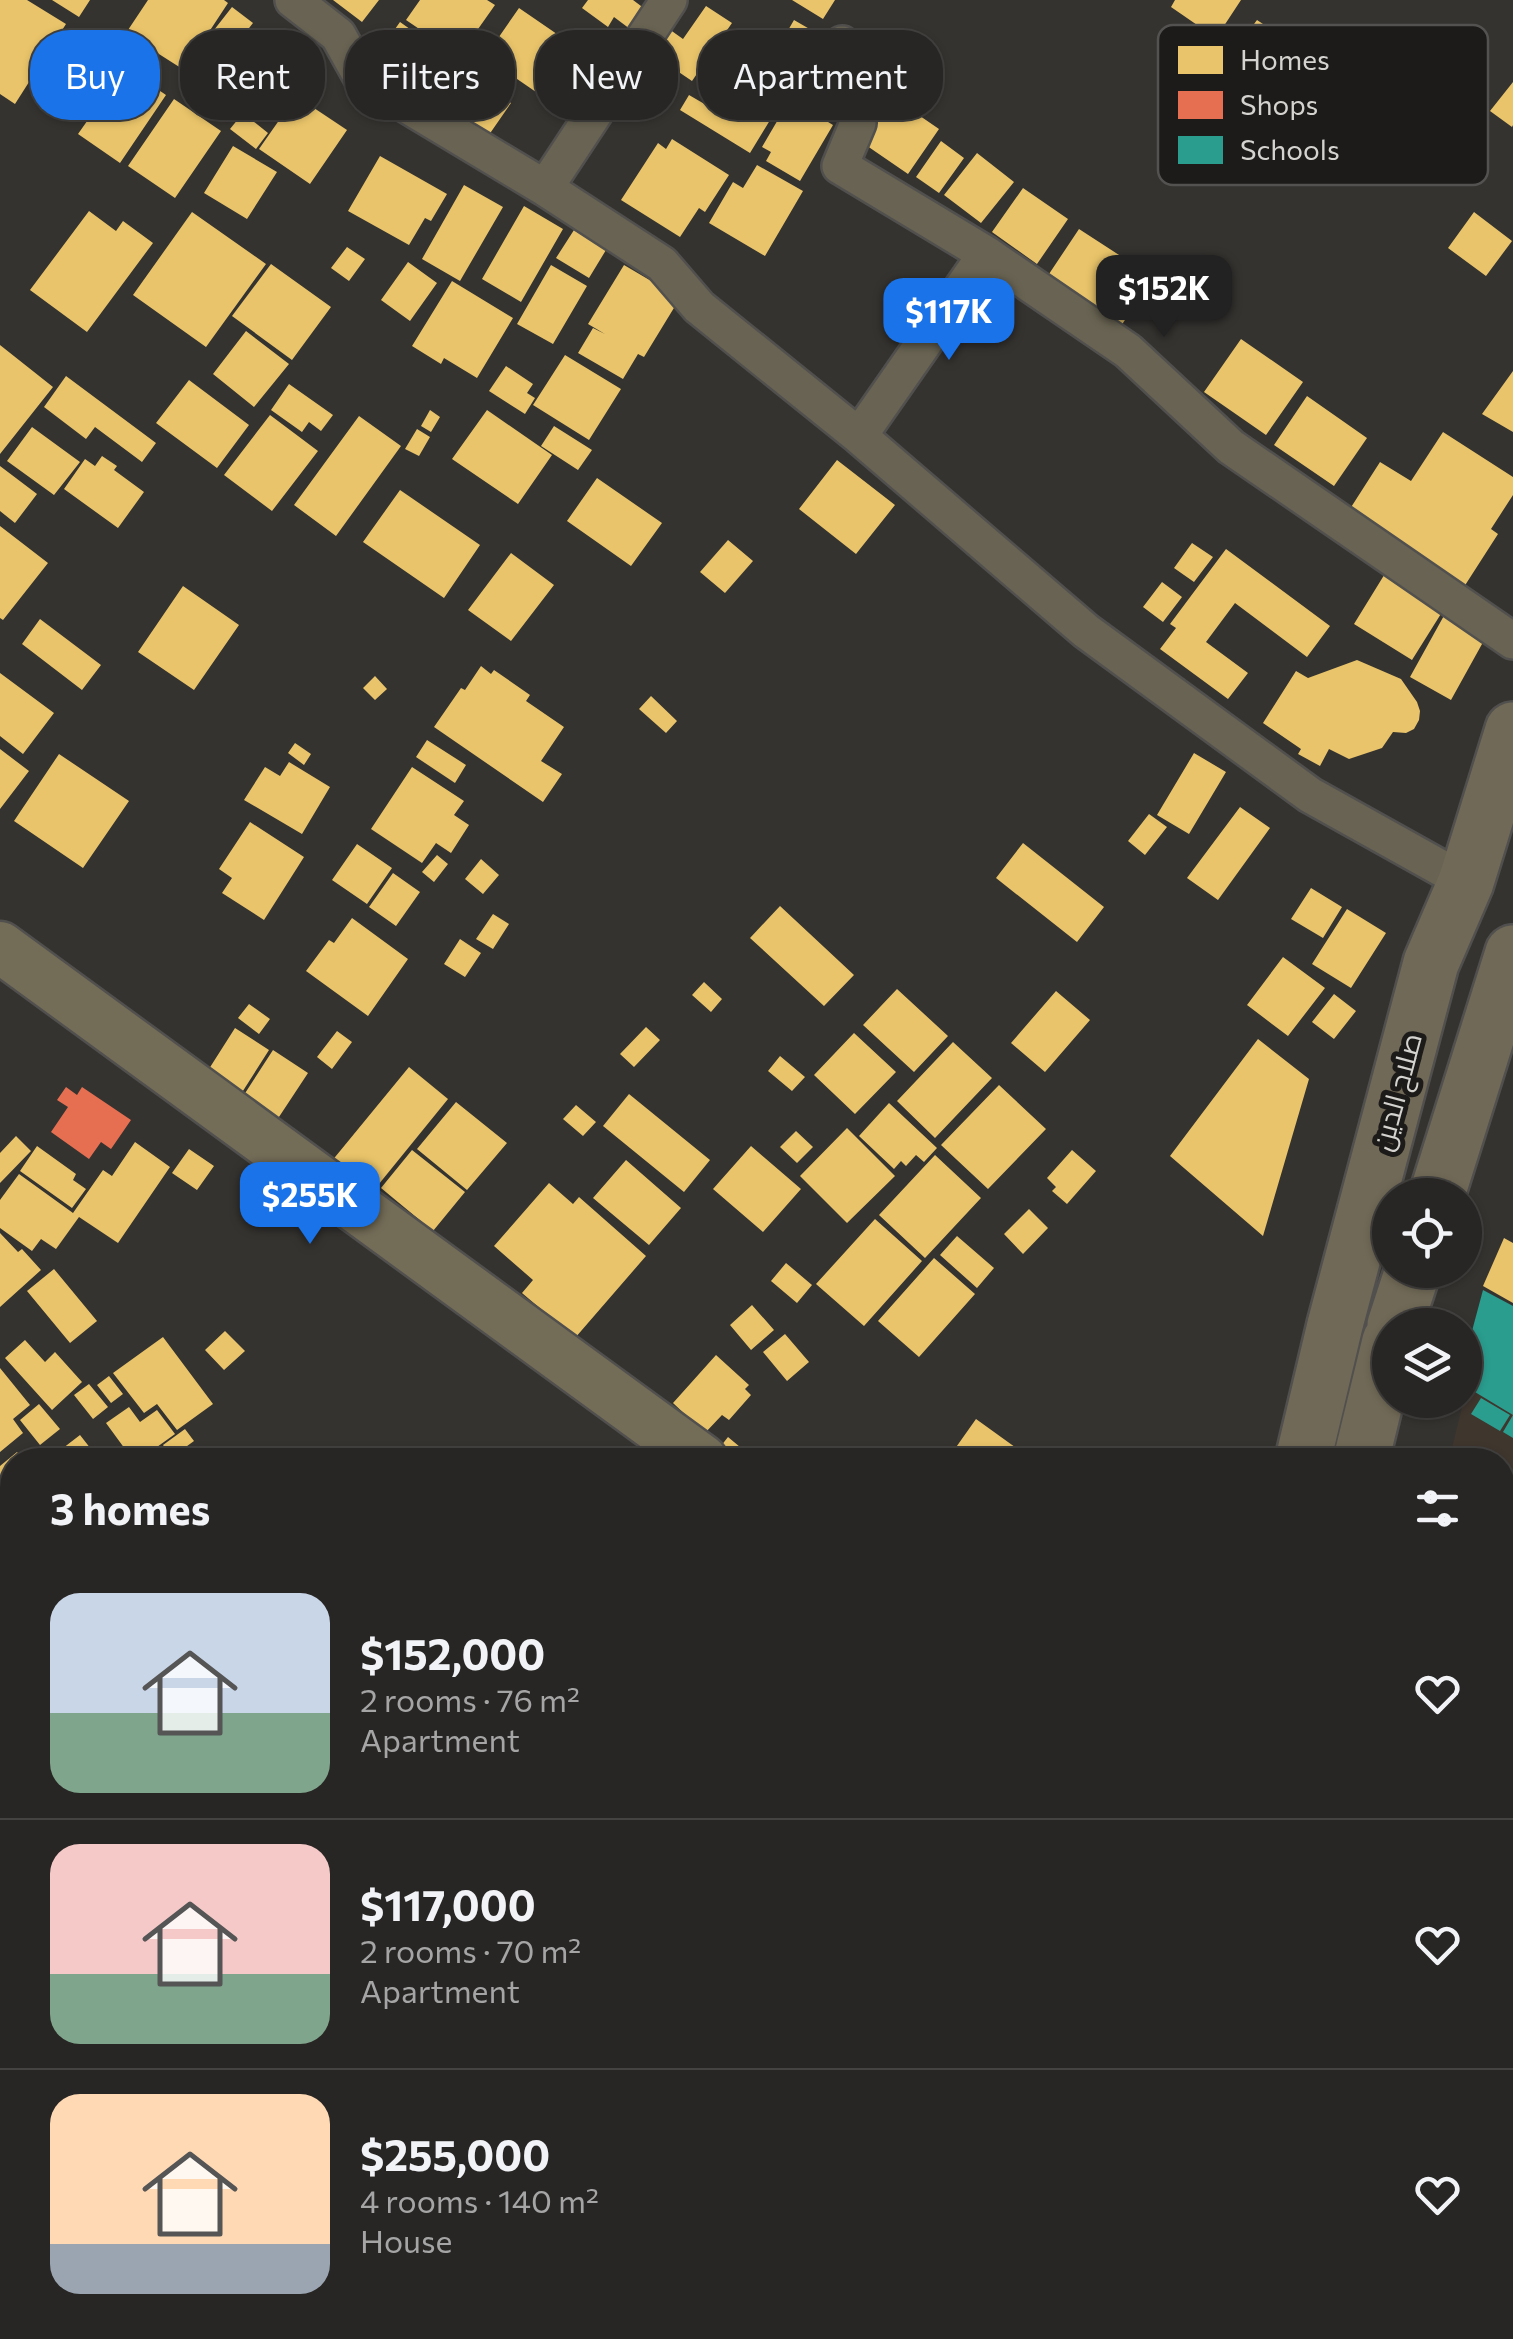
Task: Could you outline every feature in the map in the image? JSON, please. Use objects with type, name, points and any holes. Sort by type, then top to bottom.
[{"type":"highway","name":"صلاح الدين","points":[[1305,1448],[1431,963],[1466,882],[1513,730]]},
{"type":"highway","points":[[1442,1178],[1513,954]]},
{"type":"highway","points":[[1364,1448],[1372,1415]]},
{"type":"main road","points":[[0,948],[686,1448]]},
{"type":"main road","points":[[0,972],[647,1448]]},
{"type":"street","points":[[293,0],[338,35],[362,78],[662,264],[699,307],[859,436],[1086,631],[1310,795],[1466,882]]},
{"type":"street","points":[[545,188],[669,0]]},
{"type":"street","points":[[857,120],[840,166],[986,254],[1128,351],[1231,448],[1513,641]]},
{"type":"street","points":[[859,436],[986,254]]},
{"type":"shaded area","points":[[1482,1383],[1513,1402],[1513,1448],[1452,1448],[1459,1418],[1482,1418]]},
{"type":"building: Homes","points":[[0,0],[27,0],[66,24],[62,30],[30,30],[30,80],[15,104],[0,94]]},
{"type":"building: Homes","points":[[52,0],[90,0],[79,17]]},
{"type":"building: Homes","points":[[148,0],[228,3],[210,30],[180,30],[180,67],[160,55],[160,30],[128,30]]},
{"type":"building: Homes","points":[[333,0],[379,0],[362,22]]},
{"type":"building: Homes","points":[[420,0],[487,0],[495,5],[477,30],[421,30],[406,20]]},
{"type":"building: Homes","points":[[588,0],[633,0],[645,9],[630,29],[614,17],[608,27],[582,8]]},
{"type":"building: Homes","points":[[792,0],[835,0],[823,19]]},
{"type":"building: Homes","points":[[1175,0],[1241,0],[1225,25],[1197,25],[1171,7]]},
{"type":"building: Homes","points":[[706,6],[732,23],[727,30],[698,30],[698,72],[692,81],[678,72],[678,35],[683,39]]},
{"type":"building: Homes","points":[[232,7],[253,23],[248,30],[214,30]]},
{"type":"building: Homes","points":[[519,8],[551,30],[535,30],[535,91],[515,78],[515,30],[504,30]]},
{"type":"building: Homes","points":[[794,20],[811,30],[788,30]]},
{"type":"building: Homes","points":[[400,22],[411,30],[394,30]]},
{"type":"building: Homes","points":[[1513,82],[1513,125],[1512,127],[1490,111]]},
{"type":"building: Homes","points":[[689,95],[698,100],[698,120],[770,120],[750,153],[680,110]]},
{"type":"building: Homes","points":[[174,99],[180,103],[180,120],[205,120],[221,131],[175,198],[128,166]]},
{"type":"building: Homes","points":[[325,115],[347,130],[310,184],[259,149],[279,120],[325,120]]},
{"type":"building: Homes","points":[[88,120],[149,120],[120,163],[78,134]]},
{"type":"building: Homes","points":[[237,120],[252,120],[268,133],[256,149],[230,129]]},
{"type":"building: Homes","points":[[453,120],[499,120],[484,142]]},
{"type":"building: Homes","points":[[778,120],[825,120],[833,125],[800,181],[766,161],[771,152],[762,147]]},
{"type":"building: Homes","points":[[870,120],[926,120],[939,129],[908,174],[857,139]]},
{"type":"building: Homes","points":[[672,139],[729,175],[705,212],[699,208],[680,237],[621,200],[658,143],[666,149]]},
{"type":"building: Homes","points":[[941,141],[964,158],[939,193],[916,177]]},
{"type":"building: Homes","points":[[233,146],[277,172],[247,219],[204,193]]},
{"type":"building: Homes","points":[[977,153],[1014,182],[981,223],[944,195]]},
{"type":"building: Homes","points":[[380,156],[447,194],[431,221],[425,218],[409,245],[348,211]]},
{"type":"building: Homes","points":[[757,165],[803,191],[765,256],[709,223],[733,182],[743,188]]},
{"type":"building: Homes","points":[[464,185],[503,207],[460,281],[422,259]]},
{"type":"building: Homes","points":[[1023,188],[1068,219],[1037,264],[992,232]]},
{"type":"building: Homes","points":[[524,206],[563,229],[521,302],[482,279]]},
{"type":"building: Homes","points":[[89,211],[116,231],[123,221],[153,243],[87,332],[30,290]]},
{"type":"building: Homes","points":[[192,212],[266,264],[206,347],[133,295]]},
{"type":"building: Homes","points":[[1474,212],[1512,241],[1486,276],[1448,248]]},
{"type":"building: Homes","points":[[1079,229],[1153,277],[1121,326],[1047,277]]},
{"type":"building: Homes","points":[[574,230],[606,250],[589,278],[556,258]]},
{"type":"building: Homes","points":[[347,247],[365,259],[349,281],[331,268]]},
{"type":"building: Homes","points":[[408,262],[437,283],[410,321],[381,300]]},
{"type":"building: Homes","points":[[271,264],[331,307],[292,360],[232,316]]},
{"type":"building: Homes","points":[[551,265],[587,286],[553,344],[517,324]]},
{"type":"building: Homes","points":[[624,265],[680,298],[644,357],[638,354],[623,379],[578,353],[593,328],[605,334],[588,324]]},
{"type":"building: Homes","points":[[452,281],[513,318],[477,378],[444,358],[441,364],[412,346]]},
{"type":"building: Homes","points":[[246,331],[289,364],[254,407],[213,374]]},
{"type":"building: Homes","points":[[1241,339],[1303,382],[1266,435],[1204,392]]},
{"type":"building: Homes","points":[[0,345],[53,387],[0,454]]},
{"type":"building: Homes","points":[[565,355],[621,389],[589,440],[533,405]]},
{"type":"building: Homes","points":[[506,366],[533,384],[527,393],[535,398],[525,414],[489,391]]},
{"type":"building: Homes","points":[[1513,371],[1513,432],[1482,414]]},
{"type":"building: Homes","points":[[66,376],[156,443],[142,462],[95,427],[86,439],[44,407]]},
{"type":"building: Homes","points":[[189,380],[249,425],[217,468],[156,423]]},
{"type":"building: Homes","points":[[289,384],[333,415],[321,431],[309,422],[302,432],[271,410]]},
{"type":"building: Homes","points":[[1307,396],[1367,438],[1334,486],[1274,445]]},
{"type":"building: Homes","points":[[430,410],[440,417],[431,432],[421,426]]},
{"type":"building: Homes","points":[[487,410],[552,455],[518,504],[452,459]]},
{"type":"building: Homes","points":[[270,415],[318,451],[272,511],[224,475]]},
{"type":"building: Homes","points":[[359,416],[401,446],[336,536],[294,505]]},
{"type":"building: Homes","points":[[554,426],[592,450],[578,470],[541,446]]},
{"type":"building: Homes","points":[[32,427],[80,462],[54,495],[7,461]]},
{"type":"building: Homes","points":[[417,429],[430,437],[419,456],[405,449]]},
{"type":"building: Homes","points":[[1443,432],[1513,477],[1513,495],[1491,529],[1498,534],[1462,590],[1348,512],[1380,462],[1411,481]]},
{"type":"building: Homes","points":[[102,456],[144,492],[118,528],[64,489],[85,459],[95,466]]},
{"type":"building: Homes","points":[[837,460],[895,505],[856,554],[799,509]]},
{"type":"building: Homes","points":[[0,466],[37,494],[15,523],[0,511]]},
{"type":"building: Homes","points":[[597,478],[662,523],[631,566],[567,521]]},
{"type":"building: Homes","points":[[400,490],[480,545],[444,598],[363,542]]},
{"type":"building: Homes","points":[[0,526],[48,563],[3,620],[0,618]]},
{"type":"building: Homes","points":[[728,540],[753,561],[725,593],[700,572]]},
{"type":"building: Homes","points":[[1192,543],[1213,557],[1194,582],[1174,568]]},
{"type":"building: Homes","points":[[1226,549],[1330,626],[1307,657],[1235,603],[1206,642],[1248,673],[1228,699],[1160,649],[1176,628],[1170,624]]},
{"type":"building: Homes","points":[[511,553],[554,585],[511,641],[468,610]]},
{"type":"building: Homes","points":[[1386,572],[1444,609],[1412,660],[1354,624]]},
{"type":"building: Homes","points":[[1162,582],[1182,597],[1163,622],[1143,607]]},
{"type":"building: Homes","points":[[183,586],[239,625],[194,690],[138,652]]},
{"type":"building: Homes","points":[[1446,612],[1487,635],[1451,700],[1410,677]]},
{"type":"building: Homes","points":[[40,619],[101,665],[82,690],[22,644]]},
{"type":"building: Homes","points":[[1357,660],[1401,679],[1420,711],[1414,729],[1393,732],[1382,748],[1349,759],[1329,749],[1320,766],[1298,754],[1301,749],[1263,723],[1296,671],[1308,678]]},
{"type":"building: Homes","points":[[481,666],[491,674],[494,670],[530,695],[526,701],[564,727],[541,761],[562,774],[543,802],[434,727]]},
{"type":"building: Homes","points":[[0,673],[54,713],[23,754],[0,736]]},
{"type":"building: Homes","points":[[375,676],[387,689],[375,700],[363,688]]},
{"type":"building: Homes","points":[[651,696],[677,721],[666,733],[639,709]]},
{"type":"building: Homes","points":[[427,740],[466,765],[455,783],[416,757]]},
{"type":"building: Homes","points":[[295,743],[311,754],[304,765],[288,753]]},
{"type":"building: Homes","points":[[0,749],[29,771],[0,809]]},
{"type":"building: Homes","points":[[1194,753],[1226,772],[1189,834],[1157,815]]},
{"type":"building: Homes","points":[[59,754],[129,801],[83,868],[14,821]]},
{"type":"building: Homes","points":[[289,762],[330,787],[302,834],[244,800],[265,767],[280,776]]},
{"type":"building: Homes","points":[[412,767],[464,801],[454,815],[469,825],[451,853],[436,843],[422,863],[371,829]]},
{"type":"building: Homes","points":[[1240,807],[1270,828],[1218,900],[1187,878]]},
{"type":"building: Homes","points":[[1149,814],[1167,827],[1145,855],[1128,841]]},
{"type":"building: Homes","points":[[250,822],[304,857],[264,920],[222,893],[232,878],[219,869]]},
{"type":"building: Homes","points":[[1023,843],[1104,907],[1077,942],[996,878]]},
{"type":"building: Homes","points":[[357,844],[392,868],[367,904],[332,880]]},
{"type":"building: Homes","points":[[437,855],[448,864],[434,882],[422,872]]},
{"type":"building: Homes","points":[[481,859],[499,875],[483,894],[465,879]]},
{"type":"building: Homes","points":[[393,873],[420,892],[396,926],[369,907]]},
{"type":"building: Homes","points":[[1311,888],[1342,907],[1323,938],[1291,919]]},
{"type":"building: Homes","points":[[780,906],[854,975],[824,1006],[750,938]]},
{"type":"building: Homes","points":[[1347,909],[1386,933],[1351,988],[1312,964]]},
{"type":"building: Homes","points":[[493,914],[509,924],[493,949],[476,939]]},
{"type":"building: Homes","points":[[352,918],[408,959],[368,1016],[306,971]]},
{"type":"building: Homes","points":[[460,939],[481,953],[465,977],[444,964]]},
{"type":"building: Homes","points":[[1283,957],[1325,988],[1288,1036],[1247,1005]]},
{"type":"building: Homes","points":[[704,982],[722,999],[711,1012],[692,995]]},
{"type":"building: Homes","points":[[897,989],[948,1036],[914,1072],[863,1025]]},
{"type":"building: Homes","points":[[1056,991],[1090,1020],[1045,1072],[1011,1043]]},
{"type":"building: Homes","points":[[1334,994],[1356,1011],[1334,1039],[1312,1022]]},
{"type":"building: Homes","points":[[249,1004],[270,1019],[259,1034],[238,1018]]},
{"type":"building: Homes","points":[[646,1027],[660,1040],[634,1067],[620,1054]]},
{"type":"building: Homes","points":[[235,1028],[269,1050],[241,1094],[207,1072]]},
{"type":"building: Homes","points":[[337,1031],[352,1042],[332,1069],[317,1057]]},
{"type":"building: Homes","points":[[854,1033],[896,1072],[855,1114],[814,1075]]},
{"type":"building: Homes","points":[[1258,1039],[1309,1079],[1263,1236],[1170,1156]]},
{"type":"building: Homes","points":[[953,1042],[992,1078],[935,1138],[897,1101]]},
{"type":"building: Homes","points":[[273,1050],[308,1073],[275,1123],[240,1101]]},
{"type":"building: Homes","points":[[780,1056],[805,1077],[792,1091],[768,1071]]},
{"type":"building: Homes","points":[[409,1067],[448,1099],[370,1195],[331,1162]]},
{"type":"building: Homes","points":[[999,1085],[1046,1129],[988,1189],[941,1145]]},
{"type":"building: Homes","points":[[629,1094],[710,1160],[684,1192],[603,1126]]},
{"type":"building: Homes","points":[[456,1102],[507,1143],[467,1190],[417,1149]]},
{"type":"building: Homes","points":[[889,1103],[937,1148],[924,1162],[916,1155],[906,1166],[901,1161],[894,1169],[859,1136]]},
{"type":"building: Homes","points":[[576,1105],[596,1122],[583,1136],[563,1119]]},
{"type":"building: Homes","points":[[847,1128],[895,1176],[847,1223],[800,1176]]},
{"type":"building: Homes","points":[[796,1131],[813,1147],[797,1163],[780,1147]]},
{"type":"building: Homes","points":[[16,1136],[31,1151],[0,1183],[0,1153]]},
{"type":"building: Homes","points":[[135,1142],[170,1167],[118,1243],[79,1217],[56,1249],[41,1239],[32,1251],[0,1228],[0,1200],[19,1174],[73,1213],[103,1170],[112,1176]]},
{"type":"building: Homes","points":[[37,1146],[76,1174],[73,1180],[86,1189],[72,1208],[20,1171]]},
{"type":"building: Homes","points":[[751,1146],[801,1189],[763,1232],[713,1189]]},
{"type":"building: Homes","points":[[189,1149],[214,1166],[197,1190],[172,1173]]},
{"type":"building: Homes","points":[[412,1150],[465,1192],[433,1231],[381,1188]]},
{"type":"building: Homes","points":[[1072,1150],[1096,1171],[1067,1204],[1052,1191],[1056,1187],[1047,1178]]},
{"type":"building: Homes","points":[[935,1155],[981,1198],[925,1258],[879,1215]]},
{"type":"building: Homes","points":[[626,1160],[681,1208],[649,1245],[593,1198]]},
{"type":"building: Homes","points":[[549,1183],[573,1204],[579,1197],[646,1256],[575,1338],[522,1293],[533,1280],[494,1246]]},
{"type":"building: Homes","points":[[1029,1209],[1048,1228],[1023,1254],[1004,1234]]},
{"type":"building: Homes","points":[[875,1219],[922,1261],[864,1326],[816,1284]]},
{"type":"building: Homes","points":[[0,1233],[41,1270],[0,1307]]},
{"type":"building: Homes","points":[[957,1236],[994,1268],[977,1288],[940,1255]]},
{"type":"building: Homes","points":[[1504,1238],[1513,1243],[1513,1303],[1483,1286]]},
{"type":"building: Homes","points":[[934,1258],[975,1294],[919,1357],[878,1321]]},
{"type":"building: Homes","points":[[786,1263],[812,1285],[797,1303],[771,1281]]},
{"type":"building: Homes","points":[[54,1269],[97,1321],[70,1343],[27,1291]]},
{"type":"building: Homes","points":[[752,1305],[774,1330],[751,1350],[730,1325]]},
{"type":"building: Homes","points":[[225,1331],[245,1351],[224,1370],[205,1350]]},
{"type":"building: Homes","points":[[785,1334],[809,1362],[787,1381],[763,1352]]},
{"type":"building: Homes","points":[[163,1337],[213,1404],[177,1430],[157,1404],[144,1413],[113,1373]]},
{"type":"building: Homes","points":[[25,1340],[45,1362],[55,1352],[82,1382],[52,1410],[5,1358]]},
{"type":"building: Homes","points":[[716,1355],[749,1385],[745,1389],[751,1395],[729,1420],[722,1415],[705,1433],[673,1403]]},
{"type":"building: Homes","points":[[0,1368],[30,1405],[13,1419],[23,1433],[0,1448]]},
{"type":"building: Homes","points":[[109,1376],[123,1394],[111,1403],[97,1385]]},
{"type":"building: Homes","points":[[89,1384],[108,1407],[93,1419],[74,1395]]},
{"type":"building: Homes","points":[[39,1404],[60,1429],[40,1445],[20,1420]]},
{"type":"building: Homes","points":[[129,1407],[140,1422],[157,1410],[175,1434],[156,1448],[124,1448],[106,1423]]},
{"type":"building: Homes","points":[[976,1419],[1016,1448],[955,1448]]},
{"type":"building: Homes","points":[[185,1429],[194,1441],[184,1448],[163,1445]]},
{"type":"building: Homes","points":[[80,1435],[90,1448],[63,1448]]},
{"type":"building: Homes","points":[[728,1437],[741,1448],[719,1448]]},
{"type":"building: Shops","points":[[66,1087],[77,1095],[82,1087],[131,1120],[111,1149],[101,1142],[89,1159],[51,1132],[68,1107],[57,1100]]},
{"type":"building: Schools","points":[[1483,1290],[1513,1306],[1513,1415],[1482,1396],[1482,1308],[1478,1308]]},
{"type":"building: Schools","points":[[1482,1399],[1510,1415],[1500,1431],[1478,1418],[1482,1418]]},
{"type":"building: Schools","points":[[1513,1415],[1513,1438],[1503,1432]]}]
